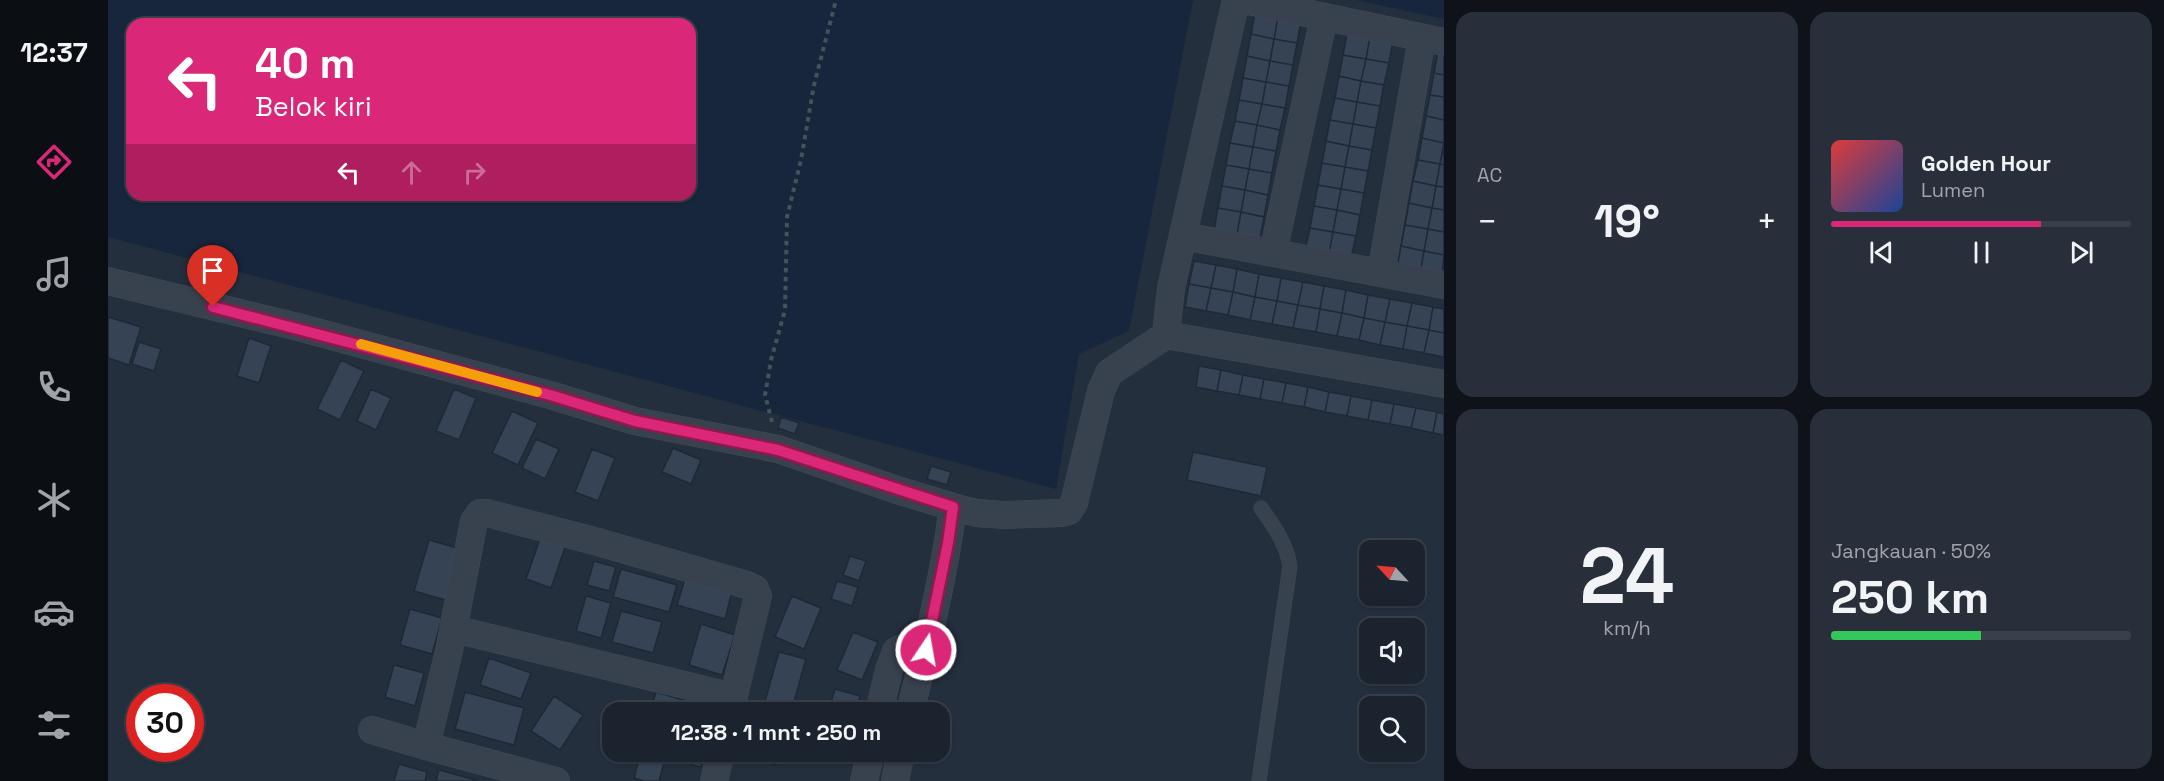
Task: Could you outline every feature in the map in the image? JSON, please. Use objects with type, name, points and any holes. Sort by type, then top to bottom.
[{"type":"street","points":[[1166,335],[1171,288],[1236,0]]},
{"type":"street","points":[[1244,0],[1433,40],[1381,273]]},
{"type":"street","points":[[1273,253],[1324,17]]},
{"type":"street","points":[[1183,236],[1444,285]]},
{"type":"street","points":[[108,281],[309,330],[550,395],[635,421],[752,443],[977,513],[1004,515],[1069,511],[1074,503],[1101,391],[1108,373],[1166,335],[1444,384]]},
{"type":"street","points":[[911,702],[917,648],[948,543],[953,507]]},
{"type":"street","points":[[426,746],[453,629],[474,521],[480,513],[598,542],[755,589],[758,596],[733,702]]},
{"type":"street","points":[[453,629],[721,702]]},
{"type":"street","points":[[881,702],[896,651],[917,648]]},
{"type":"street","points":[[372,730],[556,781]]},
{"type":"street","points":[[714,781],[719,762]]},
{"type":"street","points":[[864,781],[869,762]]},
{"type":"street","points":[[895,781],[899,762]]},
{"type":"lane","points":[[1259,781],[1290,566],[1288,554],[1279,534],[1262,508]]},
{"type":"path","points":[[778,450],[765,395],[771,360],[785,310],[787,217],[803,150],[814,85],[836,0]]},
{"type":"water","points":[[108,0],[1193,0],[1129,331],[1079,354],[1056,489],[108,237]]},
{"type":"water","points":[[1356,0],[1444,0],[1444,19]]},
{"type":"building","points":[[1255,13],[1278,17],[1274,39],[1251,34]]},
{"type":"building","points":[[1278,17],[1301,21],[1297,43],[1274,39]]},
{"type":"building","points":[[1347,33],[1370,37],[1366,59],[1343,55]]},
{"type":"building","points":[[1251,34],[1274,39],[1270,61],[1247,56]]},
{"type":"building","points":[[1370,37],[1393,41],[1389,63],[1366,59]]},
{"type":"building","points":[[1274,39],[1297,43],[1293,65],[1270,61]]},
{"type":"building","points":[[1438,51],[1444,53],[1444,75],[1434,73]]},
{"type":"building","points":[[1343,55],[1366,59],[1361,81],[1339,76]]},
{"type":"building","points":[[1247,56],[1270,61],[1266,82],[1243,78]]},
{"type":"building","points":[[1366,59],[1389,63],[1384,85],[1361,81]]},
{"type":"building","points":[[1270,61],[1293,65],[1289,86],[1266,82]]},
{"type":"building","points":[[1434,73],[1444,75],[1444,97],[1430,95]]},
{"type":"building","points":[[1339,76],[1361,81],[1357,102],[1335,98]]},
{"type":"building","points":[[1243,78],[1266,82],[1262,104],[1239,100]]},
{"type":"building","points":[[1361,81],[1384,85],[1380,106],[1357,102]]},
{"type":"building","points":[[1266,82],[1289,86],[1285,108],[1262,104]]},
{"type":"building","points":[[1430,95],[1444,97],[1444,120],[1426,116]]},
{"type":"building","points":[[1335,98],[1357,102],[1353,124],[1330,120]]},
{"type":"building","points":[[1239,100],[1262,104],[1257,125],[1235,121]]},
{"type":"building","points":[[1357,102],[1380,106],[1376,128],[1353,124]]},
{"type":"building","points":[[1262,104],[1285,108],[1280,130],[1257,125]]},
{"type":"building","points":[[1426,116],[1444,120],[1444,143],[1422,138]]},
{"type":"building","points":[[1330,120],[1353,124],[1349,146],[1326,141]]},
{"type":"building","points":[[1235,121],[1257,125],[1253,147],[1230,143]]},
{"type":"building","points":[[1353,124],[1376,128],[1372,150],[1349,146]]},
{"type":"building","points":[[1257,125],[1280,130],[1276,151],[1253,147]]},
{"type":"building","points":[[1422,138],[1444,143],[1440,164],[1418,160]]},
{"type":"building","points":[[1326,141],[1349,146],[1345,167],[1322,163]]},
{"type":"building","points":[[1230,143],[1253,147],[1249,169],[1226,165]]},
{"type":"building","points":[[1444,145],[1444,165],[1440,164]]},
{"type":"building","points":[[1349,146],[1372,150],[1368,171],[1345,167]]},
{"type":"building","points":[[1253,147],[1276,151],[1272,173],[1249,169]]},
{"type":"building","points":[[1418,160],[1440,164],[1436,186],[1413,181]]},
{"type":"building","points":[[1322,163],[1345,167],[1341,189],[1318,185]]},
{"type":"building","points":[[1440,164],[1444,165],[1444,187],[1436,186]]},
{"type":"building","points":[[1226,165],[1249,169],[1245,190],[1222,186]]},
{"type":"building","points":[[1345,167],[1368,171],[1364,193],[1341,189]]},
{"type":"building","points":[[1249,169],[1272,173],[1268,195],[1245,190]]},
{"type":"building","points":[[1413,181],[1436,186],[1432,208],[1409,203]]},
{"type":"building","points":[[1318,185],[1341,189],[1337,210],[1314,206]]},
{"type":"building","points":[[1222,186],[1245,190],[1241,212],[1218,208]]},
{"type":"building","points":[[1436,186],[1444,187],[1444,210],[1432,208]]},
{"type":"building","points":[[1341,189],[1364,193],[1360,215],[1337,210]]},
{"type":"building","points":[[1245,190],[1268,195],[1264,217],[1241,212]]},
{"type":"building","points":[[1409,203],[1432,208],[1428,229],[1405,225]]},
{"type":"building","points":[[1314,206],[1337,210],[1333,232],[1310,228]]},
{"type":"building","points":[[1218,208],[1241,212],[1237,234],[1214,230]]},
{"type":"building","points":[[1432,208],[1444,210],[1444,232],[1428,229]]},
{"type":"building","points":[[1337,210],[1360,215],[1356,236],[1333,232]]},
{"type":"building","points":[[1241,212],[1264,217],[1260,238],[1237,234]]},
{"type":"building","points":[[1405,225],[1428,229],[1424,251],[1401,246]]},
{"type":"building","points":[[1310,228],[1333,232],[1329,254],[1305,250]]},
{"type":"building","points":[[1428,229],[1444,232],[1444,255],[1424,251]]},
{"type":"building","points":[[1333,232],[1356,236],[1351,258],[1329,254]]},
{"type":"building","points":[[1401,246],[1424,251],[1420,273],[1397,268]]},
{"type":"building","points":[[1424,251],[1444,255],[1442,276],[1420,273]]},
{"type":"building","points":[[1194,261],[1216,265],[1211,288],[1189,284]]},
{"type":"building","points":[[1216,265],[1237,269],[1233,292],[1211,288]]},
{"type":"building","points":[[1237,269],[1259,274],[1255,297],[1233,292]]},
{"type":"building","points":[[1259,274],[1281,278],[1277,301],[1255,297]]},
{"type":"building","points":[[1281,278],[1303,282],[1298,305],[1277,301]]},
{"type":"building","points":[[1303,282],[1324,286],[1320,309],[1298,305]]},
{"type":"building","points":[[1189,284],[1211,288],[1206,311],[1185,307]]},
{"type":"building","points":[[1324,286],[1346,290],[1342,313],[1320,309]]},
{"type":"building","points":[[1211,288],[1233,292],[1228,315],[1206,311]]},
{"type":"building","points":[[1346,290],[1368,295],[1364,318],[1342,313]]},
{"type":"building","points":[[1233,292],[1255,297],[1250,320],[1228,315]]},
{"type":"building","points":[[1368,295],[1390,299],[1385,322],[1364,318]]},
{"type":"building","points":[[1255,297],[1277,301],[1272,324],[1250,320]]},
{"type":"building","points":[[1390,299],[1412,303],[1407,326],[1385,322]]},
{"type":"building","points":[[1277,301],[1298,305],[1293,328],[1272,324]]},
{"type":"building","points":[[1412,303],[1433,307],[1429,330],[1407,326]]},
{"type":"building","points":[[1298,305],[1320,309],[1316,332],[1293,328]]},
{"type":"building","points":[[1433,307],[1444,309],[1444,333],[1429,330]]},
{"type":"building","points":[[1320,309],[1342,313],[1337,336],[1316,332]]},
{"type":"building","points":[[1342,313],[1364,318],[1359,340],[1337,336]]},
{"type":"building","points":[[108,317],[141,327],[129,365],[108,358]]},
{"type":"building","points":[[1364,318],[1385,322],[1380,345],[1359,340]]},
{"type":"building","points":[[1385,322],[1407,326],[1403,349],[1380,345]]},
{"type":"building","points":[[1407,326],[1429,330],[1424,353],[1403,349]]},
{"type":"building","points":[[1429,330],[1444,333],[1444,357],[1424,353]]},
{"type":"building","points":[[249,338],[271,346],[259,383],[237,376]]},
{"type":"building","points":[[139,342],[161,349],[154,371],[132,364]]},
{"type":"building","points":[[341,360],[364,371],[340,420],[317,409]]},
{"type":"building","points":[[1199,366],[1221,370],[1217,391],[1196,387]]},
{"type":"building","points":[[1221,370],[1243,375],[1239,395],[1217,391]]},
{"type":"building","points":[[1243,375],[1264,379],[1260,399],[1239,395]]},
{"type":"building","points":[[1264,379],[1286,383],[1282,403],[1260,399]]},
{"type":"building","points":[[1286,383],[1308,387],[1304,407],[1282,403]]},
{"type":"building","points":[[1308,387],[1329,392],[1325,412],[1304,407]]},
{"type":"building","points":[[371,389],[391,398],[376,430],[357,421]]},
{"type":"building","points":[[454,389],[476,398],[459,440],[436,431]]},
{"type":"building","points":[[1329,392],[1351,396],[1347,416],[1325,412]]},
{"type":"building","points":[[1351,396],[1372,400],[1368,420],[1347,416]]},
{"type":"building","points":[[1372,400],[1394,404],[1390,424],[1368,420]]},
{"type":"building","points":[[1394,404],[1416,408],[1411,428],[1390,424]]},
{"type":"building","points":[[1416,408],[1437,412],[1433,433],[1411,428]]},
{"type":"building","points":[[512,411],[538,423],[518,465],[492,453]]},
{"type":"building","points":[[1437,412],[1444,414],[1444,435],[1433,433]]},
{"type":"building","points":[[781,417],[799,423],[795,434],[778,428]]},
{"type":"building","points":[[536,439],[559,449],[545,479],[522,468]]},
{"type":"building","points":[[673,448],[701,460],[691,484],[662,472]]},
{"type":"building","points":[[592,449],[615,458],[598,501],[575,492]]},
{"type":"building","points":[[1193,452],[1267,467],[1261,496],[1187,480]]},
{"type":"building","points":[[931,466],[951,472],[947,485],[927,479]]},
{"type":"building","points":[[542,533],[567,542],[551,588],[526,579]]},
{"type":"building","points":[[429,540],[464,550],[449,601],[414,591]]},
{"type":"building","points":[[850,556],[866,561],[859,581],[843,575]]},
{"type":"building","points":[[594,561],[616,567],[609,591],[587,585]]},
{"type":"building","points":[[621,569],[677,585],[669,612],[613,597]]},
{"type":"building","points":[[685,579],[732,592],[725,619],[677,605]]},
{"type":"building","points":[[837,581],[858,587],[852,606],[831,599]]},
{"type":"building","points":[[586,596],[611,603],[601,638],[576,631]]},
{"type":"building","points":[[792,596],[821,608],[804,649],[775,637]]},
{"type":"building","points":[[410,609],[442,618],[432,654],[400,645]]},
{"type":"building","points":[[621,611],[662,622],[653,653],[612,642]]},
{"type":"building","points":[[701,624],[735,635],[722,675],[689,665]]},
{"type":"building","points":[[853,632],[878,642],[862,680],[837,670]]},
{"type":"building","points":[[779,652],[806,659],[794,702],[765,701]]},
{"type":"building","points":[[489,658],[531,673],[521,699],[480,685]]},
{"type":"building","points":[[394,665],[424,673],[415,706],[385,697]]},
{"type":"building","points":[[835,689],[860,696],[858,702],[831,702]]},
{"type":"building","points":[[465,692],[524,708],[514,745],[455,729]]},
{"type":"building","points":[[656,692],[683,700],[682,702],[653,702]]},
{"type":"building","points":[[688,694],[718,702],[686,702]]},
{"type":"building","points":[[554,696],[583,715],[560,750],[531,731]]},
{"type":"building","points":[[638,762],[664,762],[659,781],[634,778]]},
{"type":"building","points":[[681,762],[702,762],[701,767]]},
{"type":"building","points":[[399,764],[427,772],[425,781],[394,781]]},
{"type":"building","points":[[439,770],[479,781],[436,781]]},
{"type":"slow traffic","points":[[361,344],[537,392]]},
{"type":"route","points":[[213,307],[298,327],[550,395],[635,421],[778,450],[953,507],[926,650]]}]
